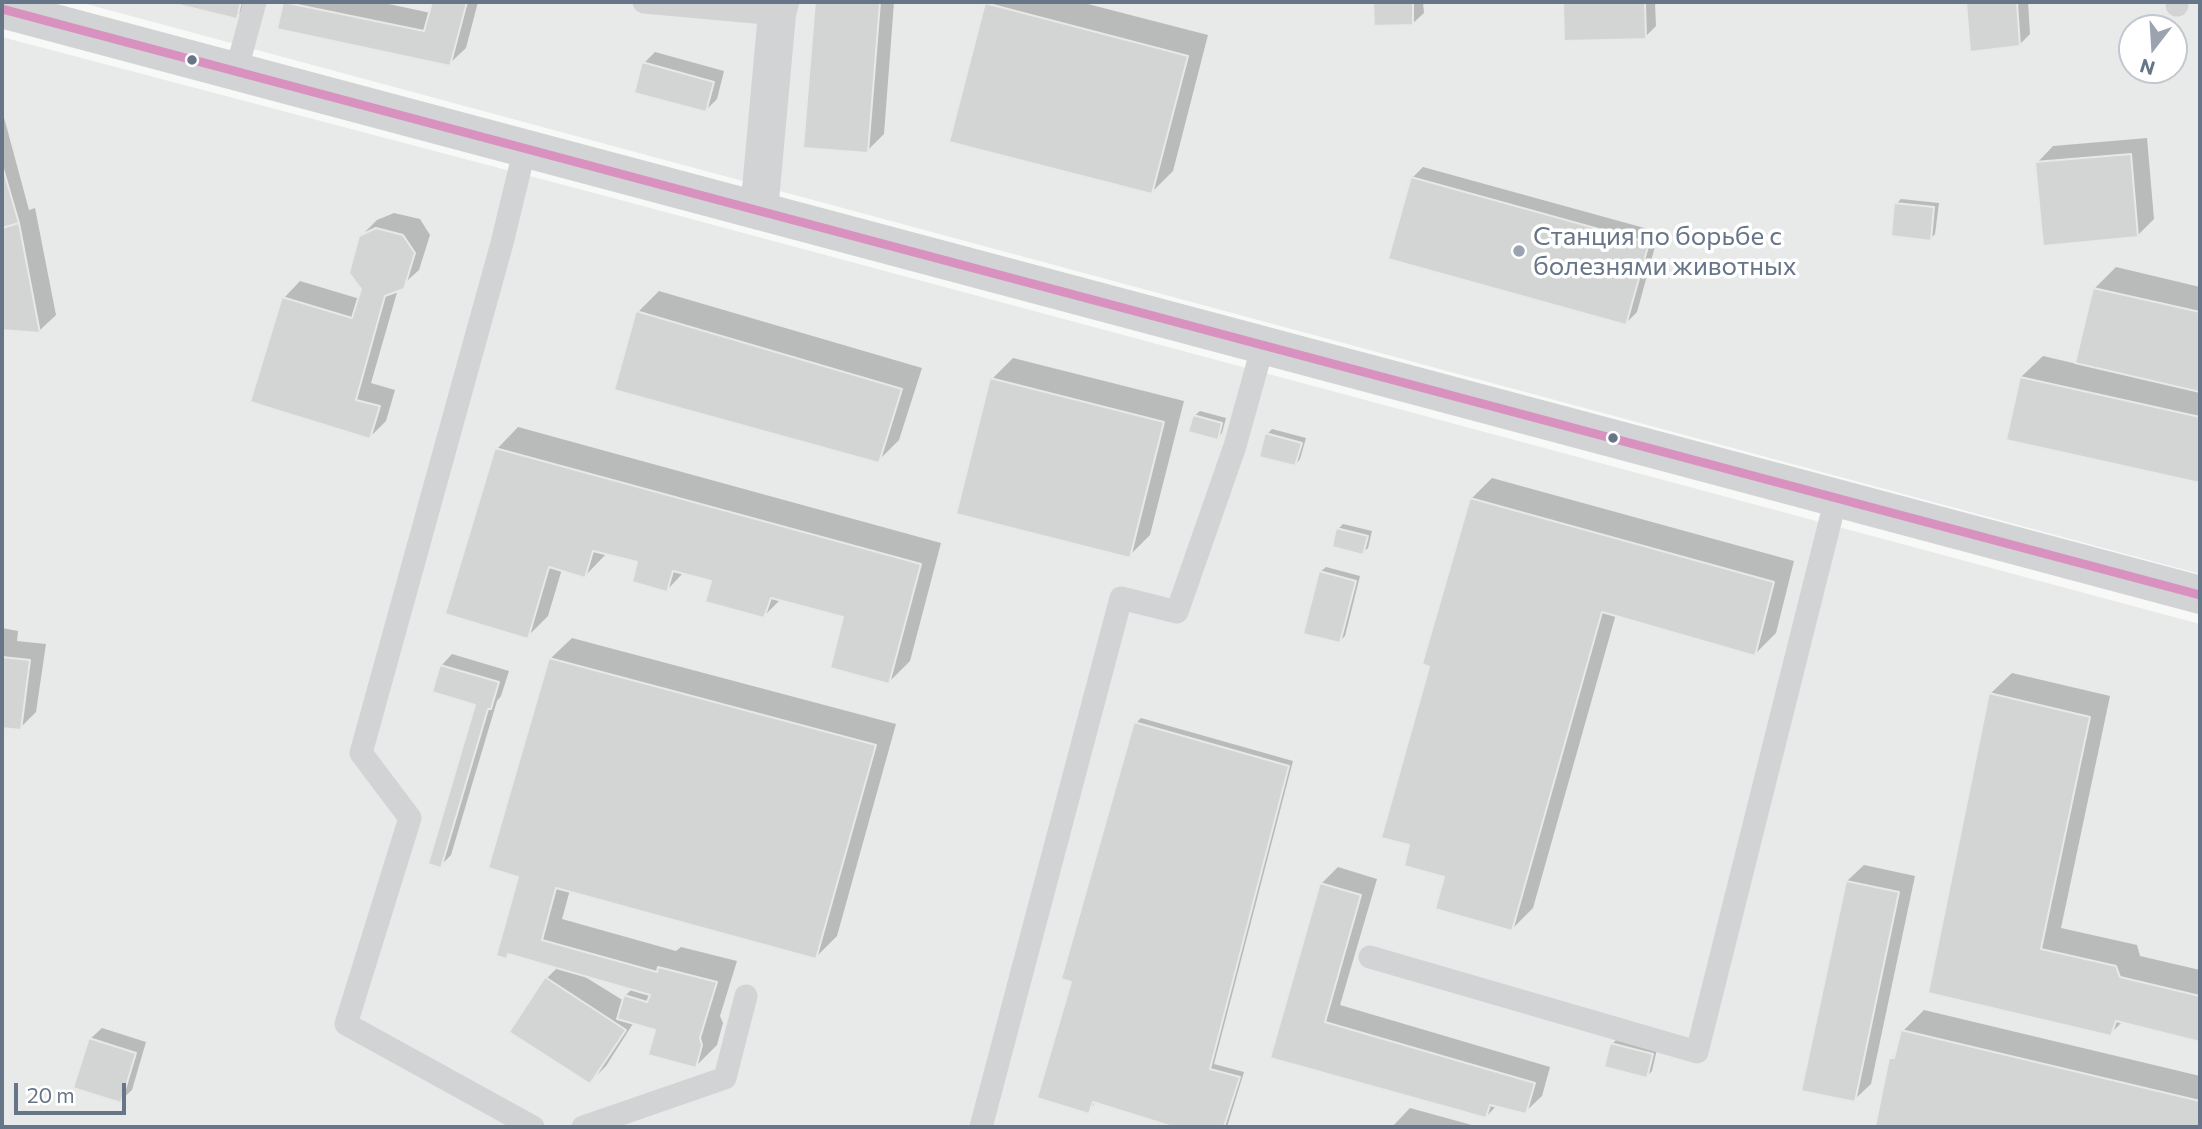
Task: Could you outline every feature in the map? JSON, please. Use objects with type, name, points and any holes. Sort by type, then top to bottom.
[{"type":"street","points":[[759,211],[779,8]]},
{"type":"street","points":[[2,9],[2200,595]]},
{"type":"lane","points":[[236,72],[256,2]]},
{"type":"lane","points":[[644,2],[779,8]]},
{"type":"lane","points":[[525,148],[502,243],[361,753],[410,818],[346,1024],[533,1127]]},
{"type":"lane","points":[[981,1127],[1121,598],[1177,612],[1235,446],[1263,345]]},
{"type":"lane","points":[[1370,957],[1697,1052],[1836,498]]},
{"type":"lane","points":[[583,1127],[726,1078],[746,996]]},
{"type":"shaded area","points":[[79,2],[2200,2],[2200,574]]},
{"type":"shaded area","points":[[2,37],[613,198],[2200,624],[2200,1127],[2,1127]]},
{"type":"building","points":[[167,2],[241,2],[237,19]]},
{"type":"building","points":[[283,2],[424,31],[432,2],[467,2],[450,66],[277,29]]},
{"type":"building","points":[[815,2],[880,2],[868,153],[803,148]]},
{"type":"building","points":[[1373,2],[1413,2],[1413,25],[1374,26]]},
{"type":"building","points":[[1563,2],[1645,2],[1646,39],[1564,41]]},
{"type":"building","points":[[1966,2],[2017,2],[2020,46],[1970,52]]},
{"type":"building","points":[[985,3],[1188,56],[1152,194],[949,142]]},
{"type":"building","points":[[642,62],[714,82],[706,112],[634,93]]},
{"type":"building","points":[[2131,154],[2138,237],[2043,246],[2035,162]]},
{"type":"building","points":[[2,165],[19,223],[2,228]]},
{"type":"building","name":"Станция по борьбе с болезнями животных","points":[[1411,177],[1649,243],[1626,325],[1388,259]]},
{"type":"building","points":[[1894,203],[1934,207],[1931,241],[1891,236]]},
{"type":"building","points":[[19,223],[40,333],[2,330],[2,228]]},
{"type":"building","points":[[376,228],[403,235],[415,253],[404,289],[385,296],[356,400],[380,406],[370,439],[250,402],[282,297],[352,318],[361,289],[349,273],[359,236]]},
{"type":"building","points":[[2093,288],[2200,312],[2200,392],[2075,363]]},
{"type":"building","points":[[636,311],[902,389],[879,463],[614,390]]},
{"type":"building","points":[[2020,377],[2200,417],[2200,483],[2006,440]]},
{"type":"building","points":[[990,378],[1164,422],[1130,558],[956,514]]},
{"type":"building","points":[[1193,415],[1222,423],[1218,440],[1188,432]]},
{"type":"building","points":[[1265,433],[1302,443],[1295,466],[1259,457]]},
{"type":"building","points":[[495,448],[921,564],[889,684],[830,668],[843,617],[771,598],[764,618],[705,602],[711,581],[673,571],[667,592],[632,582],[637,562],[593,551],[585,578],[549,567],[528,639],[445,614]]},
{"type":"building","points":[[1470,498],[1774,582],[1755,656],[1602,612],[1512,931],[1435,909],[1444,877],[1404,866],[1409,845],[1381,838],[1429,667],[1422,664]]},
{"type":"building","points":[[1336,528],[1368,536],[1363,555],[1332,547]]},
{"type":"building","points":[[1319,571],[1356,581],[1340,643],[1303,634]]},
{"type":"building","points":[[2,657],[30,660],[21,730],[2,728]]},
{"type":"building","points":[[549,658],[876,745],[816,959],[556,888],[542,940],[657,972],[658,967],[717,982],[700,1038],[702,1045],[696,1068],[648,1055],[655,1030],[617,1019],[624,995],[647,1002],[650,995],[508,954],[507,959],[496,956],[518,877],[488,868]]},
{"type":"building","points":[[440,665],[499,682],[491,709],[488,709],[441,868],[428,864],[475,705],[432,692]]},
{"type":"building","points":[[1989,693],[2090,717],[2041,949],[2116,966],[2120,977],[2200,996],[2200,1042],[2116,1021],[2111,1036],[1928,993]]},
{"type":"building","points":[[1134,722],[1289,766],[1210,1069],[1240,1077],[1224,1127],[1173,1127],[1093,1102],[1089,1114],[1037,1098],[1071,982],[1061,979]]},
{"type":"building","points":[[1846,881],[1899,892],[1855,1102],[1801,1091]]},
{"type":"building","points":[[1320,883],[1361,895],[1325,1022],[1535,1083],[1526,1114],[1490,1105],[1486,1118],[1270,1058]]},
{"type":"building","points":[[545,977],[626,1030],[590,1084],[509,1032]]},
{"type":"building","points":[[1901,1030],[2200,1101],[2200,1127],[1875,1127],[1889,1058],[1894,1058]]},
{"type":"building","points":[[89,1038],[136,1053],[121,1103],[73,1088]]},
{"type":"building","points":[[1610,1043],[1653,1054],[1647,1078],[1604,1067]]},
{"type":"transit line","points":[[2,9],[2200,595]]},
{"type":"place","name":"Станция по борьбе с болезнями животных","points":[[1519,251]]}]
